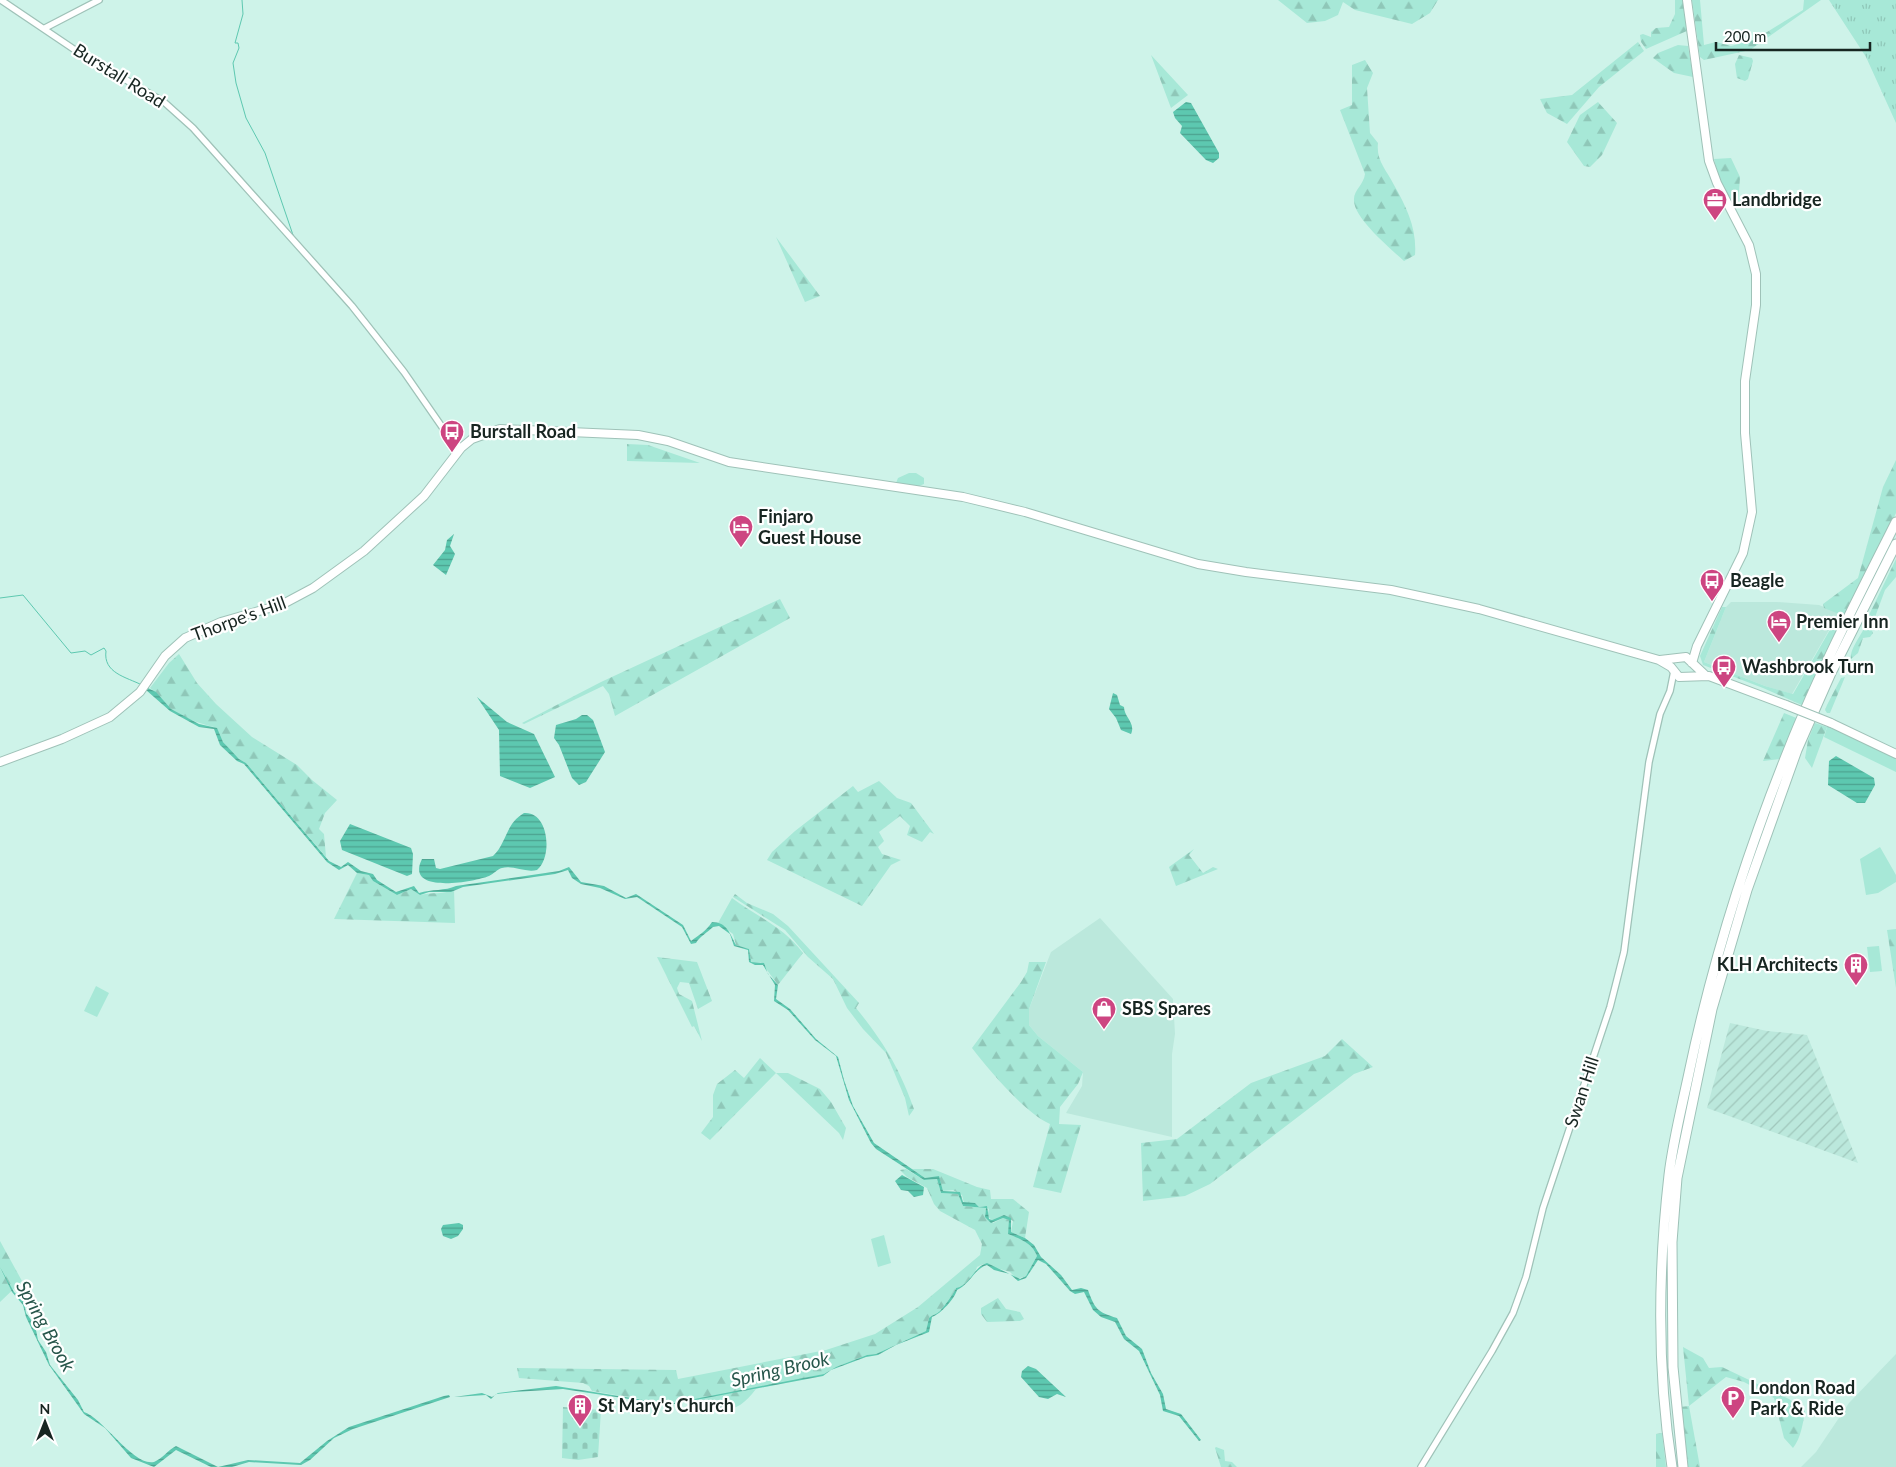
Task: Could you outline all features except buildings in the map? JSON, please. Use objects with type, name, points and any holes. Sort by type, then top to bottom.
[{"type":"highway","points":[[1672,1467],[1661,1368],[1662,1247],[1669,1172],[1704,1003],[1738,890],[1787,751],[1851,611],[1896,522]]},
{"type":"highway","points":[[1683,1467],[1673,1367],[1672,1242],[1677,1178],[1712,1009],[1746,890],[1797,750],[1831,673],[1896,544]]},
{"type":"main road","points":[[1685,677],[1692,664],[1697,646],[1743,553],[1751,522],[1752,499],[1746,433],[1745,381],[1757,292],[1755,265],[1749,245],[1716,183],[1709,161],[1687,0]]},
{"type":"main road","name":"Thorpe's Hill","points":[[0,762],[62,739],[105,719],[126,705],[140,692],[165,656],[184,638],[222,622],[283,604],[341,568],[364,551],[424,496],[461,448],[472,439],[490,431],[532,429],[638,435],[668,441],[721,460],[963,497],[1025,512],[1198,564],[1246,572],[1391,590],[1479,609],[1659,660]]},
{"type":"main road","points":[[1673,670],[1679,658],[1697,646]]},
{"type":"main road","points":[[1659,660],[1689,659],[1705,675],[1831,723],[1896,754]]},
{"type":"main road","points":[[1659,660],[1685,677],[1705,675]]},
{"type":"street","name":"Burstall Road","points":[[1,0],[78,52],[164,102],[193,128],[352,306],[404,372],[449,437],[461,448]]},
{"type":"street","points":[[45,28],[99,0]]},
{"type":"street","name":"Swan Hill","points":[[1421,1467],[1492,1351],[1513,1312],[1526,1277],[1543,1208],[1610,1008],[1624,952],[1648,762],[1660,714],[1670,691],[1673,670]]},
{"type":"street","name":"Swan Hill","points":[[1670,691],[1685,677]]},
{"type":"shaded area","points":[[1186,102],[1191,103],[1219,153],[1219,158],[1213,163],[1206,160],[1180,133],[1182,126],[1175,118],[1173,112]]},
{"type":"shaded area","points":[[454,534],[450,546],[455,554],[446,575],[433,565],[445,550],[447,540]]},
{"type":"shaded area","points":[[1731,602],[1777,602],[1819,605],[1839,613],[1792,694],[1765,686],[1704,662],[1726,607]]},
{"type":"shaded area","points":[[148,688],[156,692],[171,709],[199,724],[217,728],[223,742],[239,759],[246,763],[329,861],[341,867],[348,862],[361,871],[373,874],[377,880],[396,892],[414,886],[419,893],[559,871],[569,867],[581,882],[604,886],[626,898],[636,894],[683,925],[691,941],[712,922],[725,926],[730,933],[736,945],[749,949],[751,962],[764,963],[767,972],[763,965],[755,965],[749,962],[748,950],[734,946],[730,934],[719,926],[713,927],[696,943],[691,944],[682,927],[637,897],[625,899],[600,888],[581,884],[572,878],[568,870],[555,874],[463,887],[451,892],[429,892],[420,895],[411,889],[397,895],[373,881],[369,875],[357,873],[348,865],[339,870],[327,862],[244,764],[237,761],[220,745],[214,729],[199,727],[170,711],[146,690]]},
{"type":"shaded area","points":[[1113,693],[1117,695],[1120,705],[1124,707],[1131,723],[1131,734],[1121,730],[1116,718],[1109,709]]},
{"type":"shaded area","points":[[477,697],[507,722],[534,734],[555,777],[530,788],[500,776],[499,730]]},
{"type":"shaded area","points":[[582,715],[587,715],[593,720],[605,752],[586,782],[579,785],[572,778],[559,745],[554,738],[556,725],[576,719]]},
{"type":"shaded area","points":[[1836,756],[1874,778],[1875,785],[1865,803],[1857,803],[1828,785],[1829,761]]},
{"type":"shaded area","points":[[524,813],[532,814],[539,819],[546,836],[547,846],[545,855],[542,864],[537,870],[528,871],[506,867],[499,869],[489,876],[456,883],[431,882],[423,878],[419,870],[422,859],[434,859],[436,868],[440,869],[493,856],[498,851],[513,823]]},
{"type":"shaded area","points":[[350,824],[411,848],[413,854],[412,874],[407,876],[342,850],[340,841]]},
{"type":"shaded area","name":"SBS Spares","points":[[1100,918],[1173,999],[1175,1034],[1172,1054],[1172,1137],[1066,1113],[1082,1086],[1083,1072],[1038,1036],[1029,1025],[1029,1009],[1051,952]]},
{"type":"shaded area","points":[[769,975],[778,985],[776,999],[790,1009],[816,1039],[838,1057],[853,1106],[874,1143],[925,1178],[939,1176],[943,1191],[960,1192],[963,1202],[975,1203],[979,1207],[987,1206],[989,1219],[992,1220],[1004,1215],[1011,1218],[1011,1232],[1025,1238],[1034,1245],[1041,1257],[1061,1275],[1072,1290],[1081,1288],[1088,1290],[1093,1302],[1101,1312],[1117,1318],[1126,1336],[1142,1349],[1151,1373],[1163,1394],[1166,1409],[1181,1414],[1201,1440],[1199,1441],[1179,1416],[1163,1411],[1160,1395],[1139,1351],[1124,1339],[1115,1322],[1101,1317],[1093,1310],[1084,1292],[1075,1294],[1070,1291],[1046,1264],[1038,1260],[1026,1278],[1018,1281],[1010,1274],[1020,1279],[1026,1276],[1037,1256],[1029,1245],[1008,1234],[1009,1220],[1003,1218],[991,1223],[985,1217],[986,1208],[963,1206],[958,1194],[941,1193],[937,1179],[924,1180],[876,1149],[849,1100],[836,1056],[815,1040],[788,1010],[774,1001],[775,985]]},
{"type":"shaded area","points":[[1730,1023],[1767,1031],[1807,1035],[1858,1163],[1707,1108]]},
{"type":"shaded area","points":[[902,1175],[924,1187],[923,1195],[914,1197],[908,1191],[901,1190],[895,1181]]},
{"type":"shaded area","points":[[459,1223],[463,1225],[463,1229],[458,1236],[451,1239],[443,1236],[441,1229],[443,1225]]},
{"type":"shaded area","points":[[987,1263],[1009,1274],[994,1270],[987,1265],[983,1267],[961,1288],[957,1290],[954,1297],[943,1309],[932,1317],[929,1332],[896,1345],[878,1355],[866,1357],[831,1370],[823,1376],[669,1405],[563,1389],[497,1394],[556,1386],[669,1404],[824,1374],[836,1367],[867,1355],[876,1354],[926,1331],[929,1318],[940,1311],[956,1288],[965,1283],[982,1265]]},
{"type":"shaded area","points":[[0,1267],[14,1292],[24,1302],[26,1313],[35,1325],[38,1340],[46,1352],[50,1365],[78,1400],[84,1412],[92,1416],[100,1423],[128,1450],[146,1462],[157,1461],[176,1446],[218,1467],[211,1467],[176,1450],[154,1467],[131,1458],[105,1428],[84,1414],[49,1365],[26,1317],[23,1305],[12,1292]]},
{"type":"shaded area","points":[[1896,1354],[1896,1467],[1801,1467],[1816,1452],[1849,1403]]},
{"type":"shaded area","points":[[1028,1366],[1036,1369],[1066,1397],[1057,1394],[1048,1399],[1039,1397],[1021,1377],[1022,1371]]},
{"type":"shaded area","points":[[482,1393],[492,1397],[495,1395],[491,1399],[486,1395],[454,1397]]},
{"type":"shaded area","points":[[449,1395],[450,1397],[353,1429],[334,1438],[310,1460],[301,1465],[249,1462],[232,1467],[218,1467],[248,1460],[300,1463],[327,1441],[349,1427],[444,1396]]},
{"type":"green space","points":[[1278,0],[1438,0],[1430,13],[1412,24],[1355,10],[1343,2],[1338,15],[1325,21],[1307,23]]},
{"type":"green space","points":[[1675,0],[1687,0],[1689,30],[1646,49],[1641,42],[1640,35],[1643,34],[1651,37],[1651,32],[1656,28],[1669,27],[1675,14]]},
{"type":"green space","points":[[1692,0],[1700,0],[1704,45],[1716,42],[1731,46],[1754,40],[1803,10],[1804,0],[1821,0],[1750,50],[1704,60],[1700,57]]},
{"type":"green space","points":[[1829,0],[1896,0],[1896,123],[1866,57]]},
{"type":"green space","points":[[1638,42],[1644,51],[1599,87],[1567,124],[1547,113],[1540,99],[1572,95]]},
{"type":"green space","points":[[1678,45],[1688,46],[1693,77],[1674,73],[1653,58],[1658,53]]},
{"type":"green space","points":[[1151,55],[1188,95],[1171,108]]},
{"type":"green space","points":[[1739,55],[1752,58],[1753,61],[1748,79],[1745,81],[1737,78],[1735,64]]},
{"type":"green space","points":[[1365,60],[1373,73],[1367,88],[1370,133],[1378,143],[1382,165],[1407,210],[1413,227],[1415,255],[1404,261],[1373,232],[1359,215],[1355,206],[1354,196],[1365,174],[1340,110],[1352,105],[1352,65]]},
{"type":"green space","points":[[1598,102],[1617,123],[1602,155],[1590,167],[1584,166],[1567,142],[1580,115]]},
{"type":"green space","points":[[1731,158],[1740,177],[1738,207],[1734,209],[1720,182],[1714,159]]},
{"type":"green space","points":[[776,237],[820,296],[805,302]]},
{"type":"green space","points":[[627,444],[648,445],[700,463],[627,461]]},
{"type":"green space","points":[[1896,460],[1896,513],[1804,706],[1703,665],[1700,656],[1722,607],[1726,607],[1704,662],[1765,686],[1793,694],[1839,614],[1824,608],[1823,604],[1858,578],[1883,487]]},
{"type":"green space","points":[[909,473],[916,473],[924,478],[924,484],[919,486],[896,483],[898,478]]},
{"type":"green space","points":[[1896,559],[1896,577],[1885,590],[1871,628],[1873,633],[1870,637],[1863,638],[1858,653],[1851,659],[1853,649]]},
{"type":"green space","points":[[780,599],[790,618],[615,716],[609,694],[603,686],[524,724],[522,723],[601,682]]},
{"type":"green space","points":[[179,654],[197,683],[216,704],[252,737],[297,765],[337,800],[325,813],[319,829],[324,834],[326,857],[246,763],[227,747],[214,727],[196,722],[177,713],[167,706],[150,688],[169,663]]},
{"type":"green space","points":[[1845,677],[1830,713],[1827,713],[1825,710],[1827,705],[1841,678]]},
{"type":"green space","points":[[1784,713],[1799,719],[1781,759],[1763,761]]},
{"type":"green space","points":[[1815,723],[1827,727],[1812,768],[1805,758],[1808,740]]},
{"type":"green space","points":[[1831,723],[1896,754],[1896,772],[1824,737],[1827,727]]},
{"type":"green space","points":[[879,781],[897,798],[911,803],[934,834],[930,832],[922,842],[907,835],[910,826],[900,816],[879,832],[884,841],[878,847],[882,854],[901,860],[891,865],[862,906],[767,860],[772,852],[795,831],[853,786],[858,792]]},
{"type":"green space","points":[[1880,847],[1896,875],[1896,882],[1878,893],[1866,895],[1860,859]]},
{"type":"green space","points":[[1194,849],[1189,855],[1203,873],[1213,867],[1218,869],[1176,886],[1169,867]]},
{"type":"green space","points":[[357,873],[369,875],[373,881],[397,895],[411,889],[420,895],[447,892],[454,889],[455,923],[334,919]]},
{"type":"green space","points":[[735,894],[747,903],[773,914],[788,926],[859,1003],[856,1008],[883,1044],[903,1081],[914,1109],[909,1116],[905,1098],[886,1053],[863,1029],[847,1008],[833,979],[808,957],[785,930],[733,897]]},
{"type":"green space","points":[[732,898],[778,929],[803,953],[778,985],[761,962],[751,962],[749,949],[736,945],[733,934],[718,923]]},
{"type":"green space","points":[[1896,929],[1896,988],[1887,930]]},
{"type":"green space","points":[[1879,946],[1882,971],[1870,972],[1867,947]]},
{"type":"green space","points":[[657,957],[697,962],[712,1001],[698,1009],[689,983],[680,982],[677,988],[679,994],[692,1001],[702,1041],[694,1026],[692,1027]]},
{"type":"green space","points":[[1029,962],[1046,962],[1029,1009],[1029,1025],[1038,1036],[1083,1072],[1078,1084],[1060,1107],[1059,1124],[1081,1125],[1061,1193],[1033,1187],[1050,1124],[1019,1101],[972,1048],[1021,982],[1027,972]]},
{"type":"green space","points":[[96,986],[109,993],[97,1017],[84,1011]]},
{"type":"green space","points":[[1342,1039],[1373,1067],[1354,1074],[1210,1184],[1185,1196],[1143,1201],[1141,1143],[1177,1139],[1251,1083],[1325,1056]]},
{"type":"green space","points":[[760,1058],[776,1073],[710,1140],[701,1133],[713,1117],[713,1095],[717,1084],[735,1070],[744,1078]]},
{"type":"green space","points":[[776,1073],[788,1073],[820,1089],[831,1102],[846,1128],[843,1140],[839,1133]]},
{"type":"green space","points":[[906,1169],[924,1180],[937,1179],[941,1193],[958,1194],[963,1206],[986,1208],[985,1215],[993,1223],[1003,1218],[1010,1220],[1008,1234],[1029,1245],[1037,1256],[1026,1276],[1017,1279],[1010,1272],[983,1264],[977,1267],[972,1278],[956,1288],[940,1311],[929,1318],[926,1331],[876,1354],[867,1355],[836,1367],[824,1374],[741,1392],[669,1404],[592,1391],[589,1386],[583,1383],[519,1378],[517,1368],[676,1370],[678,1379],[826,1350],[875,1334],[918,1307],[980,1255],[982,1244],[975,1230],[940,1211],[934,1204],[927,1188],[907,1177],[900,1170]]},
{"type":"green space","points":[[912,1169],[933,1169],[977,1187],[990,1190],[991,1199],[1013,1199],[1029,1212],[1025,1238],[1011,1232],[1013,1221],[1004,1215],[992,1220],[987,1216],[989,1209],[984,1206],[979,1207],[975,1203],[964,1203],[962,1195],[953,1190],[943,1191],[939,1177],[925,1178]]},
{"type":"green space","points":[[884,1235],[891,1263],[878,1267],[871,1239]]},
{"type":"green space","points":[[0,1241],[22,1281],[0,1302]]},
{"type":"green space","points":[[998,1298],[1006,1309],[1020,1312],[1024,1319],[1020,1321],[987,1322],[981,1314],[981,1308]]},
{"type":"green space","points":[[1683,1347],[1703,1358],[1709,1368],[1722,1367],[1789,1399],[1805,1411],[1800,1435],[1793,1448],[1784,1438],[1774,1398],[1744,1382],[1726,1377],[1689,1406]]},
{"type":"green space","points":[[756,1389],[742,1403],[729,1409],[714,1408],[697,1399]]},
{"type":"green space","points":[[1689,1406],[1700,1467],[1688,1467],[1680,1407]]},
{"type":"green space","points":[[563,1407],[601,1410],[598,1457],[578,1460],[562,1458]]},
{"type":"green space","points":[[1662,1433],[1666,1467],[1656,1467],[1656,1434]]},
{"type":"green space","points":[[1216,1447],[1224,1450],[1225,1461],[1232,1462],[1237,1467],[1221,1467]]},
{"type":"waterway","points":[[242,0],[243,14],[235,43],[238,43],[239,48],[233,63],[236,83],[246,118],[265,153],[293,235]]},
{"type":"waterway","points":[[0,598],[23,595],[71,653],[85,651],[91,655],[104,648],[108,664],[112,669],[123,677],[142,685]]},
{"type":"place","name":"Landbridge","points":[[1715,221]]},
{"type":"place","name":"Burstall Road","points":[[452,453]]},
{"type":"place","name":"Finjaro Guest House","points":[[741,548]]},
{"type":"place","name":"Beagle","points":[[1712,602]]},
{"type":"place","name":"Premier Inn","points":[[1779,643]]},
{"type":"place","name":"Washbrook Turn","points":[[1724,688]]},
{"type":"place","name":"KLH Architects","points":[[1856,986]]},
{"type":"place","name":"SBS Spares","points":[[1104,1030]]},
{"type":"place","name":"London Road Park & Ride","points":[[1733,1419]]},
{"type":"place","name":"St Mary's Church","points":[[580,1427]]},
{"type":"water label","name":"Spring Brook","points":[[46,1326]]},
{"type":"water label","name":"Spring Brook","points":[[780,1369]]}]
